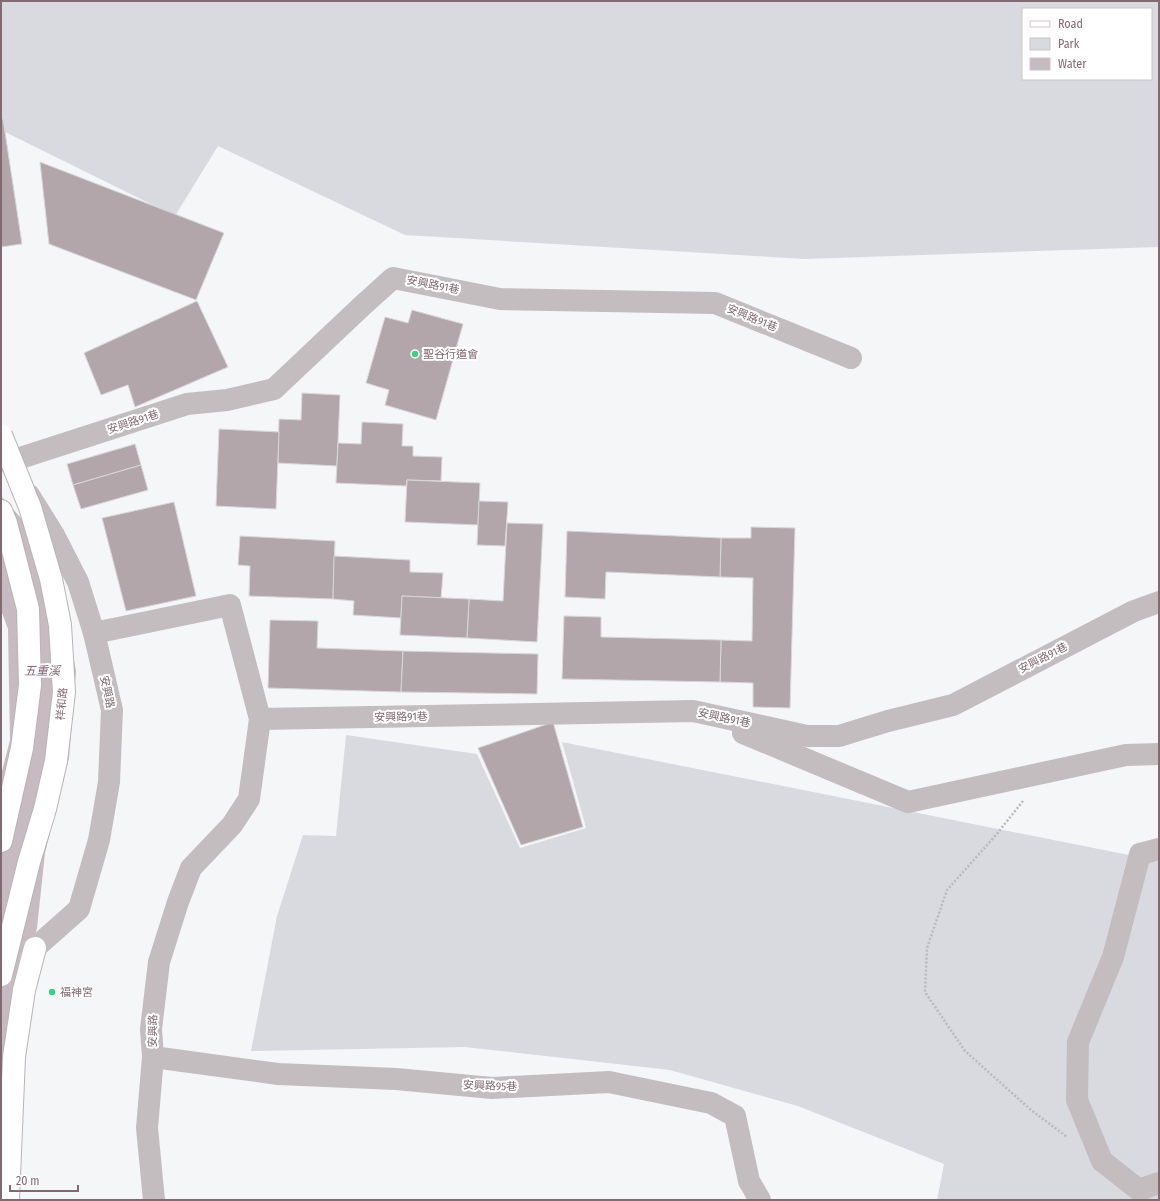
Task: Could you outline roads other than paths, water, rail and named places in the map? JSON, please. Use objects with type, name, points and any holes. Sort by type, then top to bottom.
[{"type":"main road","name":"祥和路","points":[[1,434],[30,507],[51,579],[60,625],[64,692],[56,761],[45,810],[29,862],[1,975]]},
{"type":"main road","points":[[1,511],[6,524],[28,609],[30,685],[22,748],[1,841]]},
{"type":"main road","points":[[8,1200],[14,1057],[31,951]]},
{"type":"street","name":"安興路91巷","points":[[5,457],[187,404],[227,400],[274,388],[394,278],[500,299],[715,303],[851,358]]},
{"type":"street","name":"安興路","points":[[5,457],[54,535],[78,582],[94,633],[112,710],[109,782],[100,840],[79,909],[31,951]]},
{"type":"street","name":"安興路91巷","points":[[260,719],[693,711],[807,736],[839,736],[888,721],[953,705],[1134,610],[1159,602]]},
{"type":"street","points":[[94,633],[230,605],[260,719]]},
{"type":"street","points":[[693,711],[908,802],[1126,755],[1159,754]]},
{"type":"street","name":"安興路","points":[[154,1200],[147,1128],[153,1057],[151,1030],[159,962],[190,868],[232,826],[249,798],[260,719]]},
{"type":"street","points":[[1159,849],[1140,854],[1113,956],[1078,1042],[1077,1100],[1102,1161],[1139,1190],[1159,1183]]},
{"type":"street","points":[[1,958],[31,951]]},
{"type":"street","name":"安興路95巷","points":[[153,1057],[278,1074],[396,1079],[492,1088],[609,1082],[711,1102],[735,1116],[749,1181],[760,1200]]},
{"type":"water","name":"五重溪","points":[[1,496],[29,527],[60,589],[76,671],[69,758],[45,853],[37,928],[1,1074],[1,775],[10,740],[8,629],[1,610]]},
{"type":"place","name":"聖谷行道會","points":[[415,354]]},
{"type":"place","name":"福神宮","points":[[52,992]]}]
